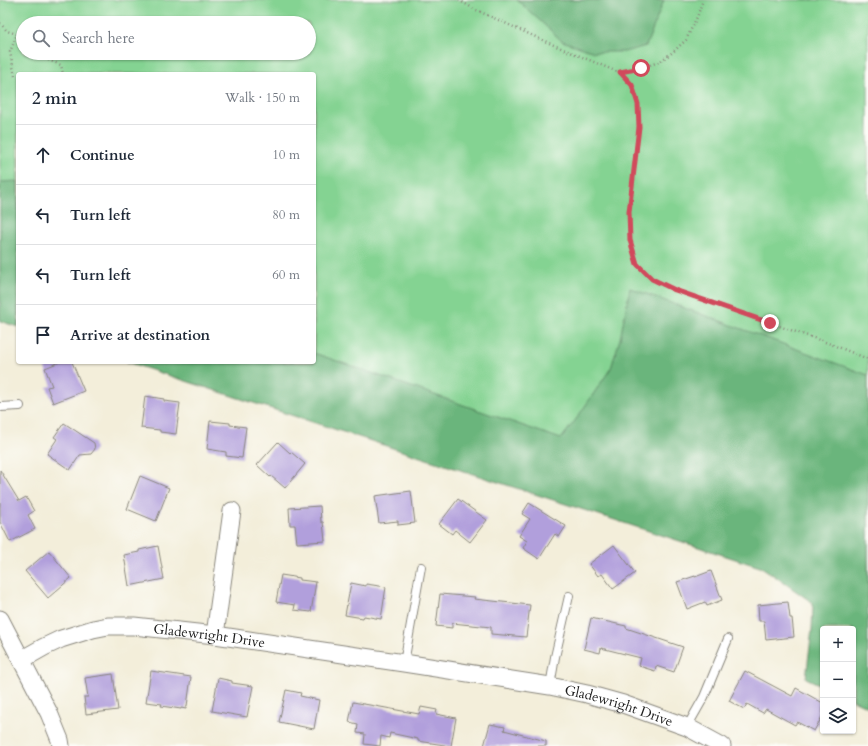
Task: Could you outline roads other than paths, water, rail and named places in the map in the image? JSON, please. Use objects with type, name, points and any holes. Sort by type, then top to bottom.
[{"type":"street","points":[[215,635],[232,511]]},
{"type":"street","points":[[0,619],[49,713],[61,746]]},
{"type":"street","name":"Gladewright Drive","points":[[21,660],[61,639],[93,628],[108,626],[134,626],[215,635],[550,686],[587,694],[623,704],[687,727],[722,746]]},
{"type":"lane","points":[[0,407],[20,406]]},
{"type":"lane","points":[[404,663],[421,567]]},
{"type":"lane","name":"Gladewright Drive","points":[[550,686],[569,596]]},
{"type":"lane","name":"Gladewright Drive","points":[[687,727],[704,697],[728,639]]}]
